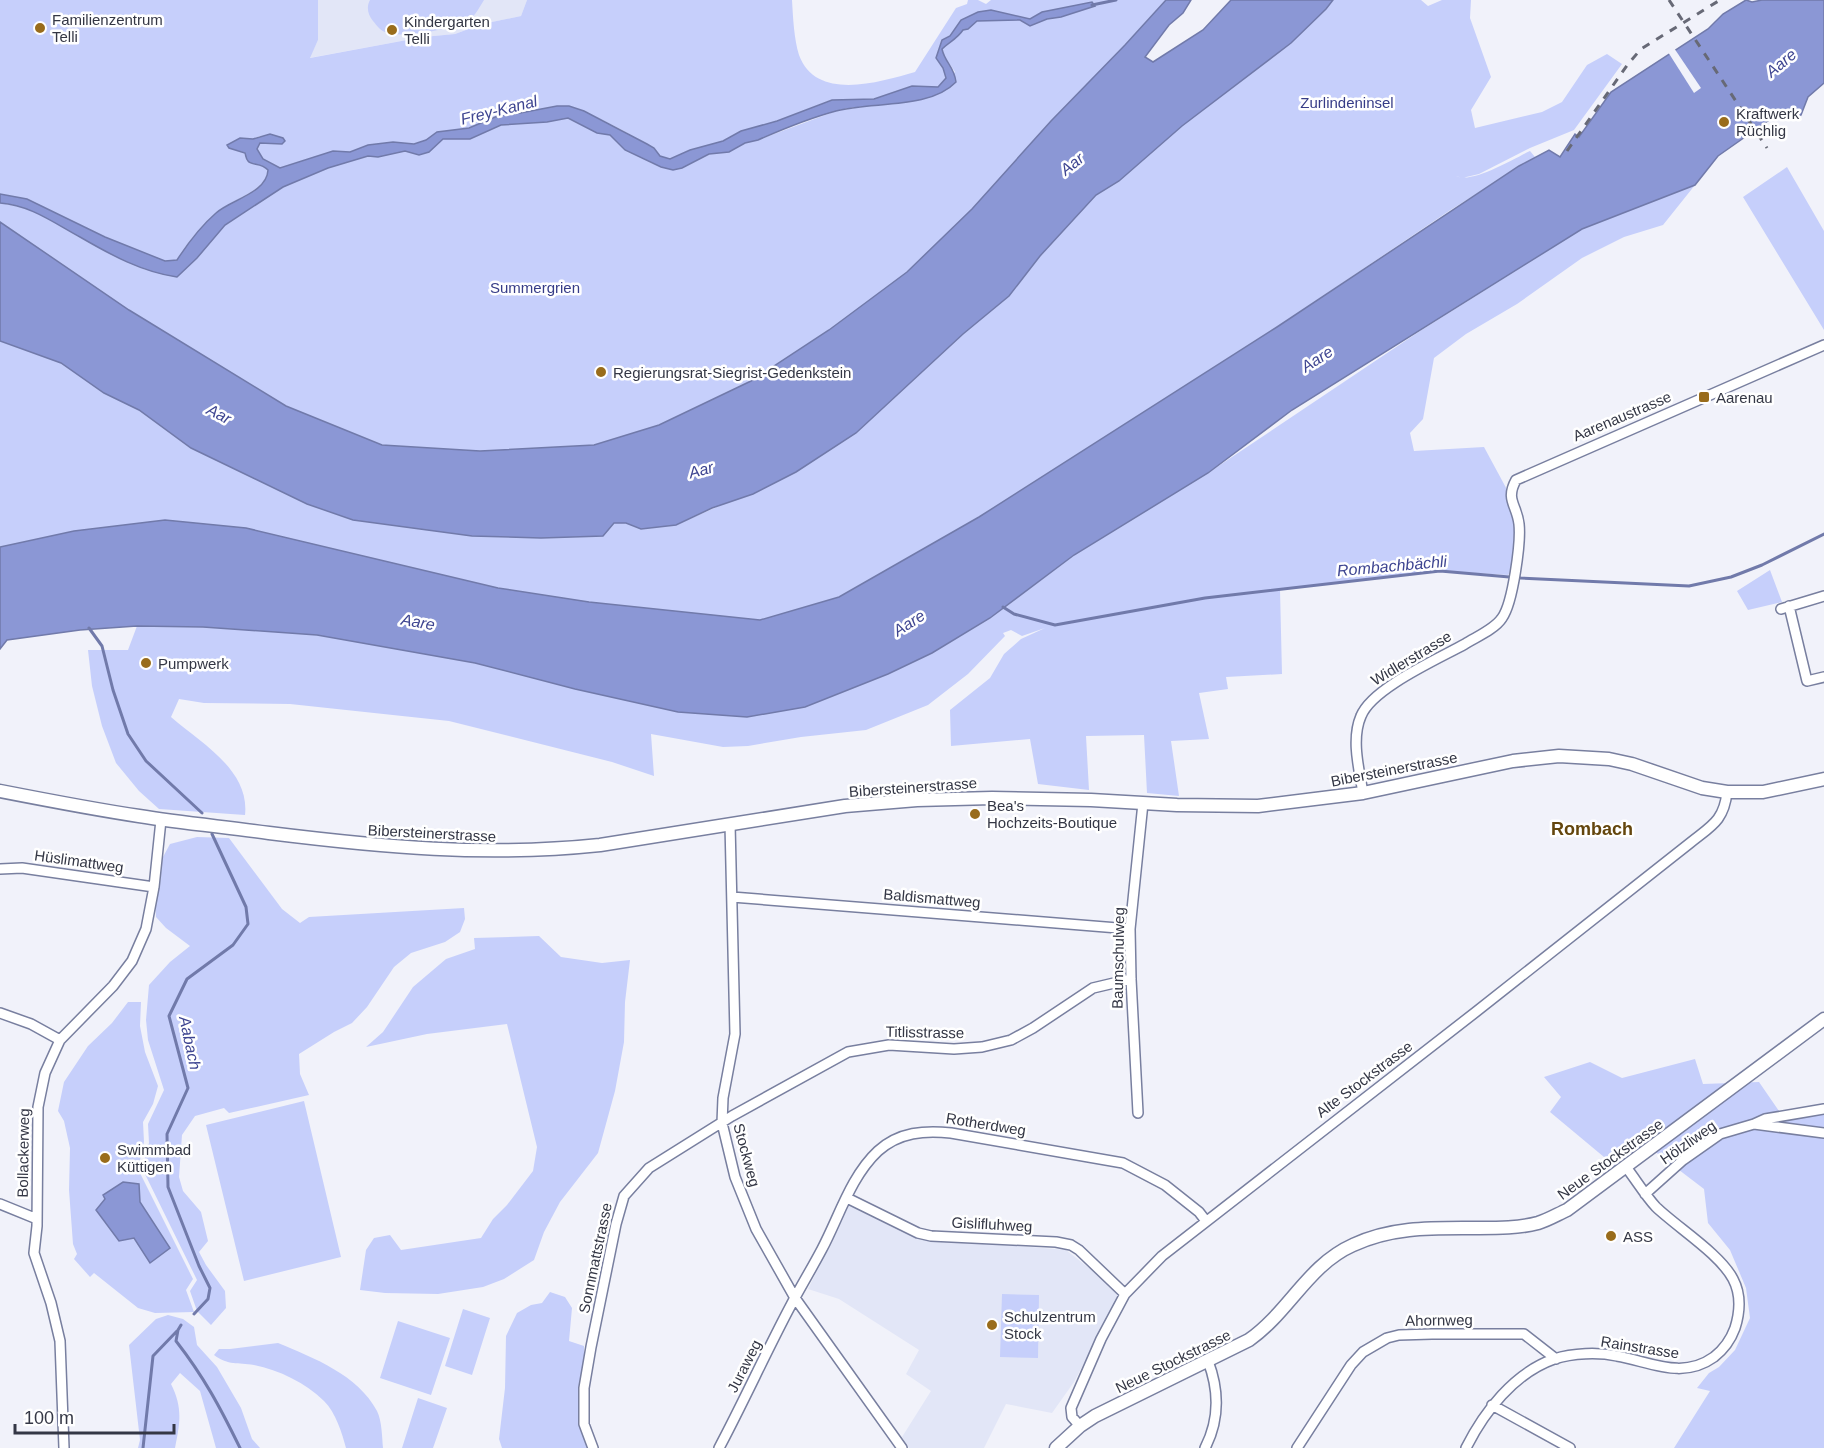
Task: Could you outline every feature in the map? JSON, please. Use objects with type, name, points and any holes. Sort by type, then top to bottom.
[{"type":"main road","name":"Bibersteinerstrasse","points":[[0,791],[161,819],[359,844],[424,850],[476,851],[559,849],[600,845],[845,806],[952,799],[1049,798],[1188,806],[1258,806],[1363,793],[1513,761],[1566,756],[1609,759],[1632,764],[1702,788],[1727,792],[1769,791],[1824,779]]},
{"type":"main road","name":"Neue Stockstrasse","points":[[1056,1448],[1095,1416],[1249,1340],[1265,1329],[1314,1272],[1350,1246],[1385,1233],[1419,1228],[1497,1228],[1538,1223],[1567,1210],[1824,1019]]},
{"type":"street","name":"Aarenaustrasse","points":[[1515,568],[1519,527],[1511,498],[1511,489],[1519,478],[1824,345]]},
{"type":"street","name":"Widlerstrasse","points":[[1363,793],[1356,737],[1360,717],[1368,704],[1381,692],[1468,642],[1502,619],[1508,607],[1515,568]]},
{"type":"street","points":[[1824,596],[1785,608],[1807,681],[1824,677]]},
{"type":"street","name":"Alte Stockstrasse","points":[[1080,1426],[1072,1417],[1071,1408],[1099,1343],[1125,1294],[1162,1256],[1684,848],[1720,818],[1724,812],[1727,792]]},
{"type":"street","name":"Baumschulweg","points":[[1138,1113],[1131,979],[1131,929],[1143,803]]},
{"type":"street","name":"Bollackerweg","points":[[64,1448],[60,1341],[51,1303],[34,1253],[37,1219],[38,1107],[45,1073],[60,1040],[113,986],[132,961],[146,929],[154,887],[161,819]]},
{"type":"street","name":"Stockweg","points":[[730,824],[735,1034],[723,1098],[722,1123],[735,1177],[747,1209],[795,1298],[902,1448]]},
{"type":"street","name":"Hüslimattweg","points":[[0,869],[22,868],[154,887]]},
{"type":"street","name":"Baldismattweg","points":[[732,897],[1131,929]]},
{"type":"street","name":"Titlisstrasse","points":[[722,1123],[848,1052],[889,1045],[954,1049],[982,1047],[1011,1040],[1093,988],[1131,979]]},
{"type":"street","points":[[0,1013],[31,1024],[60,1040]]},
{"type":"street","points":[[1754,1124],[1765,1119],[1824,1109]]},
{"type":"street","name":"Sonnmattstrasse","points":[[593,1448],[584,1424],[584,1388],[616,1224],[624,1196],[649,1168],[722,1123]]},
{"type":"street","name":"Hölzliweg","points":[[1645,1194],[1683,1160],[1720,1134],[1754,1124],[1824,1133]]},
{"type":"street","name":"Rotherdweg","points":[[795,1298],[861,1173],[880,1149],[911,1133],[930,1130],[1123,1163],[1165,1185],[1199,1212],[1206,1221]]},
{"type":"street","name":"Rainstrasse","points":[[1466,1448],[1492,1406],[1529,1372],[1556,1359],[1574,1355],[1606,1354],[1666,1368],[1684,1369],[1695,1367],[1716,1356],[1729,1341],[1734,1332],[1739,1304],[1732,1277],[1715,1258],[1655,1206],[1626,1167]]},
{"type":"street","name":"Gislifluhweg","points":[[847,1198],[911,1229],[931,1236],[1056,1242],[1071,1245],[1125,1294]]},
{"type":"street","points":[[0,1204],[37,1219]]},
{"type":"street","name":"Juraweg","points":[[719,1448],[795,1298]]},
{"type":"street","name":"Ahornweg","points":[[1297,1448],[1351,1365],[1363,1352],[1387,1338],[1399,1335],[1432,1334],[1524,1334],[1556,1359]]},
{"type":"street","points":[[1205,1448],[1214,1427],[1217,1400],[1215,1379],[1208,1360]]},
{"type":"street","points":[[1492,1406],[1570,1448]]},
{"type":"shaded area","name":"Kindergarten Telli","points":[[318,0],[527,0],[521,16],[482,24],[455,34],[423,37],[309,58],[318,40]]},
{"type":"shaded area","name":"Schulzentrum Stock","points":[[849,1206],[921,1238],[1066,1250],[1121,1293],[1074,1382],[1052,1413],[1006,1404],[984,1448],[909,1448],[902,1437],[931,1391],[906,1374],[919,1350],[839,1299],[808,1289]]},
{"type":"green space","name":"Summergrien","points":[[0,0],[318,0],[318,40],[310,58],[423,37],[455,34],[482,24],[521,16],[527,0],[792,0],[797,49],[807,70],[819,79],[834,84],[850,85],[915,72],[956,8],[967,4],[968,0],[978,0],[986,4],[991,0],[1166,0],[1051,121],[972,209],[907,272],[829,330],[751,381],[659,425],[594,445],[480,451],[382,445],[286,406],[129,310],[0,222],[0,203],[27,208],[51,219],[117,257],[146,270],[197,258],[225,225],[283,187],[328,168],[368,156],[378,157],[405,151],[419,155],[429,152],[443,139],[470,139],[500,125],[547,122],[568,118],[597,133],[610,135],[651,163],[673,170],[709,154],[729,152],[745,143],[836,111],[937,95],[955,72],[942,49],[963,30],[961,20],[936,58],[946,78],[938,87],[912,86],[874,99],[831,100],[777,121],[741,131],[723,141],[690,150],[670,159],[660,157],[647,144],[622,130],[569,106],[500,115],[469,128],[437,132],[426,140],[414,144],[393,142],[368,145],[350,152],[343,151],[280,168],[263,159],[257,149],[260,143],[282,144],[260,136],[253,139],[240,138],[228,145],[229,148],[245,153],[250,162],[268,170],[266,177],[255,189],[222,208],[210,218],[177,260],[166,262],[105,237],[27,199],[0,194]]},
{"type":"green space","points":[[370,0],[484,0],[474,15],[463,23],[430,32],[395,34],[383,31],[371,19],[368,5]]},
{"type":"green space","name":"Zurlindeninsel","points":[[1333,0],[1421,0],[1428,6],[1442,0],[1471,0],[1470,18],[1491,77],[1471,110],[1475,128],[1542,112],[1562,102],[1587,65],[1607,54],[1622,64],[1574,130],[1530,148],[1479,174],[1465,177],[1482,174],[1530,151],[1535,157],[1449,211],[1277,327],[979,517],[839,597],[760,620],[589,602],[498,588],[346,552],[165,520],[74,531],[0,547],[0,341],[61,363],[104,393],[139,410],[191,448],[307,504],[353,520],[472,536],[541,538],[603,536],[614,522],[626,523],[641,529],[676,525],[796,472],[856,433],[963,334],[1009,296],[1040,256],[1096,195],[1119,181],[1182,126],[1326,9]]},
{"type":"green space","points":[[1787,167],[1824,231],[1824,330],[1743,197]]},
{"type":"green space","points":[[1695,185],[1663,225],[1624,237],[1582,258],[1517,304],[1466,334],[1434,358],[1423,419],[1410,433],[1414,451],[1484,447],[1511,497],[1518,517],[1515,566],[1508,575],[1440,571],[1280,590],[1282,674],[1226,677],[1228,689],[1199,693],[1209,739],[1171,741],[1179,796],[1147,793],[1144,735],[1086,736],[1089,790],[1038,784],[1030,739],[951,746],[950,710],[990,678],[1004,654],[1021,639],[1045,628],[1022,636],[1011,630],[1003,633],[1005,636],[968,674],[928,705],[866,730],[748,746],[723,747],[651,734],[654,776],[612,762],[449,721],[290,704],[204,703],[179,699],[171,717],[209,748],[232,771],[240,784],[245,815],[159,809],[139,791],[116,763],[102,726],[92,686],[88,650],[128,650],[137,626],[203,627],[317,635],[475,663],[575,689],[805,707],[888,674],[932,653],[990,618],[1074,555],[1208,473],[1420,331],[1582,229]]},
{"type":"green space","points":[[1770,570],[1782,602],[1748,610],[1737,591]]},
{"type":"green space","points":[[197,837],[229,838],[282,909],[300,923],[309,917],[464,908],[465,919],[460,932],[445,942],[411,953],[394,967],[367,1007],[352,1023],[299,1054],[300,1074],[309,1095],[229,1113],[224,1108],[195,1116],[182,1135],[179,1177],[183,1191],[201,1212],[208,1241],[199,1252],[225,1291],[226,1308],[211,1325],[197,1311],[190,1291],[197,1280],[142,1168],[149,1143],[148,1124],[164,1090],[148,1040],[146,1020],[149,985],[170,962],[190,946],[166,928],[156,917],[154,887],[157,868],[170,844]]},
{"type":"green space","points":[[539,936],[561,957],[602,963],[630,960],[625,1002],[624,1042],[615,1091],[598,1153],[560,1202],[544,1232],[534,1260],[504,1279],[483,1287],[438,1294],[360,1290],[366,1250],[374,1238],[390,1235],[401,1250],[481,1238],[493,1219],[533,1171],[537,1147],[507,1024],[427,1034],[366,1047],[383,1032],[413,987],[446,959],[475,949],[474,938]]},
{"type":"green space","name":"Swimmbad Küttigen","points":[[128,1002],[141,1002],[140,1026],[145,1052],[158,1086],[153,1104],[143,1122],[144,1142],[138,1169],[193,1279],[186,1290],[194,1312],[155,1313],[138,1308],[94,1273],[90,1277],[74,1259],[77,1254],[73,1244],[69,1190],[70,1148],[64,1121],[58,1111],[64,1082],[88,1046],[112,1023]]},
{"type":"green space","points":[[1695,1059],[1703,1084],[1759,1082],[1781,1114],[1824,1108],[1824,1448],[1674,1448],[1710,1391],[1697,1388],[1709,1373],[1719,1367],[1735,1350],[1750,1318],[1746,1288],[1730,1250],[1708,1223],[1704,1189],[1645,1144],[1616,1167],[1550,1112],[1561,1097],[1544,1077],[1590,1062],[1622,1078]]},
{"type":"green space","points":[[304,1101],[341,1257],[244,1281],[206,1125]]},
{"type":"green space","points":[[550,1292],[565,1297],[572,1308],[569,1341],[584,1346],[584,1424],[593,1448],[502,1448],[499,1439],[505,1388],[506,1336],[517,1313],[531,1305],[542,1303]]},
{"type":"green space","points":[[1002,1294],[1039,1295],[1038,1358],[1000,1357]]},
{"type":"green space","points":[[463,1309],[490,1318],[472,1375],[445,1366]]},
{"type":"green space","points":[[168,1315],[183,1319],[194,1327],[197,1345],[217,1367],[241,1408],[252,1439],[260,1448],[216,1448],[200,1391],[180,1373],[171,1384],[179,1408],[175,1448],[138,1448],[140,1440],[129,1345],[156,1319]]},
{"type":"green space","points":[[398,1321],[450,1338],[431,1395],[380,1378]]},
{"type":"green space","points":[[278,1343],[334,1369],[359,1387],[379,1415],[383,1448],[346,1448],[332,1411],[309,1388],[273,1370],[229,1362],[214,1355],[219,1349]]},
{"type":"green space","points":[[418,1398],[447,1408],[433,1448],[402,1448]]},
{"type":"water","name":"Aar","points":[[1166,0],[1191,0],[1183,13],[1169,25],[1145,57],[1153,62],[1203,30],[1231,0],[1333,0],[1291,43],[1182,126],[1119,181],[1096,195],[1040,256],[1009,296],[963,334],[856,433],[796,472],[753,494],[712,508],[676,525],[641,529],[626,523],[614,523],[603,536],[541,538],[472,536],[353,520],[307,504],[191,448],[139,410],[104,393],[61,363],[0,341],[0,222],[129,310],[286,406],[382,445],[480,451],[594,445],[659,425],[751,381],[829,330],[907,272],[972,209],[1051,121]]},
{"type":"water","name":"Aare","points":[[1746,0],[1752,2],[1824,0],[1824,83],[1808,97],[1801,115],[1775,116],[1718,156],[1695,185],[1582,229],[1292,410],[1208,473],[1074,555],[990,618],[932,653],[888,674],[805,707],[747,717],[678,712],[575,689],[475,663],[317,635],[203,627],[137,626],[80,630],[7,640],[0,649],[0,547],[74,531],[165,520],[246,528],[498,588],[589,602],[760,620],[839,597],[979,517],[1277,327],[1519,166],[1549,150],[1560,157],[1575,134],[1579,137],[1611,92],[1708,29],[1723,14]]},
{"type":"water","name":"Frey-Kanal","points":[[1092,2],[1095,6],[1030,26],[1020,20],[977,21],[942,49],[956,82],[945,91],[931,97],[836,111],[745,143],[729,152],[709,154],[682,168],[673,170],[661,167],[625,150],[610,135],[597,133],[568,118],[501,125],[470,139],[443,139],[429,152],[419,155],[405,151],[378,157],[368,156],[328,168],[283,187],[225,225],[197,258],[177,277],[164,275],[127,262],[42,216],[22,207],[0,203],[0,194],[27,199],[105,237],[165,261],[177,260],[210,218],[222,208],[255,190],[266,178],[268,170],[250,162],[245,153],[229,148],[227,145],[240,138],[253,139],[270,134],[283,138],[285,141],[282,144],[260,143],[257,149],[263,159],[280,168],[333,151],[350,152],[368,145],[393,142],[414,144],[426,140],[437,132],[469,128],[500,115],[569,106],[584,111],[647,144],[654,148],[660,156],[670,159],[690,150],[723,141],[741,131],[777,121],[832,100],[874,99],[912,86],[938,87],[946,78],[936,58],[942,40],[950,36],[961,20],[978,12],[991,10],[1030,19],[1042,12]]},
{"type":"water","points":[[123,1182],[139,1184],[140,1202],[170,1248],[150,1263],[134,1238],[119,1241],[96,1210],[105,1199],[103,1195]]},
{"type":"pier","points":[[1674,48],[1701,88],[1694,93],[1668,52]]},
{"type":"waterway","name":"Frey-Kanal","points":[[1092,5],[1116,0]]},
{"type":"waterway","name":"Rombachbächli","points":[[1003,607],[1014,614],[1055,625],[1205,598],[1440,571],[1521,578],[1689,586],[1731,577],[1762,565],[1824,534]]},
{"type":"waterway","name":"Aabach","points":[[89,628],[102,646],[113,690],[128,734],[146,761],[202,813]]},
{"type":"waterway","name":"Aabach","points":[[194,1314],[208,1299],[210,1288],[168,1187],[167,1134],[188,1088],[169,1016],[187,979],[233,945],[248,924],[246,907],[212,834]]},
{"type":"waterway","name":"Aabach","points":[[181,1325],[176,1341],[211,1393],[240,1448]]},
{"type":"waterway","points":[[143,1448],[153,1356],[177,1331]]},
{"type":"railway","points":[[1669,0],[1767,148]]},
{"type":"railway","points":[[1567,151],[1641,49],[1720,0]]},
{"type":"place","name":"Familienzentrum Telli","points":[[40,28]]},
{"type":"place","name":"Kindergarten Telli","points":[[392,30]]},
{"type":"place","name":"Kraftwerk Rüchlig","points":[[1724,122]]},
{"type":"place","name":"Regierungsrat-Siegrist-Gedenkstein","points":[[601,372]]},
{"type":"place","name":"Aarenau","points":[[1704,397]]},
{"type":"place","name":"Pumpwerk","points":[[146,663]]},
{"type":"place","name":"Bea's Hochzeits-Boutique","points":[[975,814]]},
{"type":"place","name":"Swimmbad Küttigen","points":[[105,1158]]},
{"type":"place","name":"ASS","points":[[1611,1236]]},
{"type":"place","name":"Schulzentrum Stock","points":[[992,1325]]},
{"type":"district","name":"Rombach","points":[[1592,829]]}]
